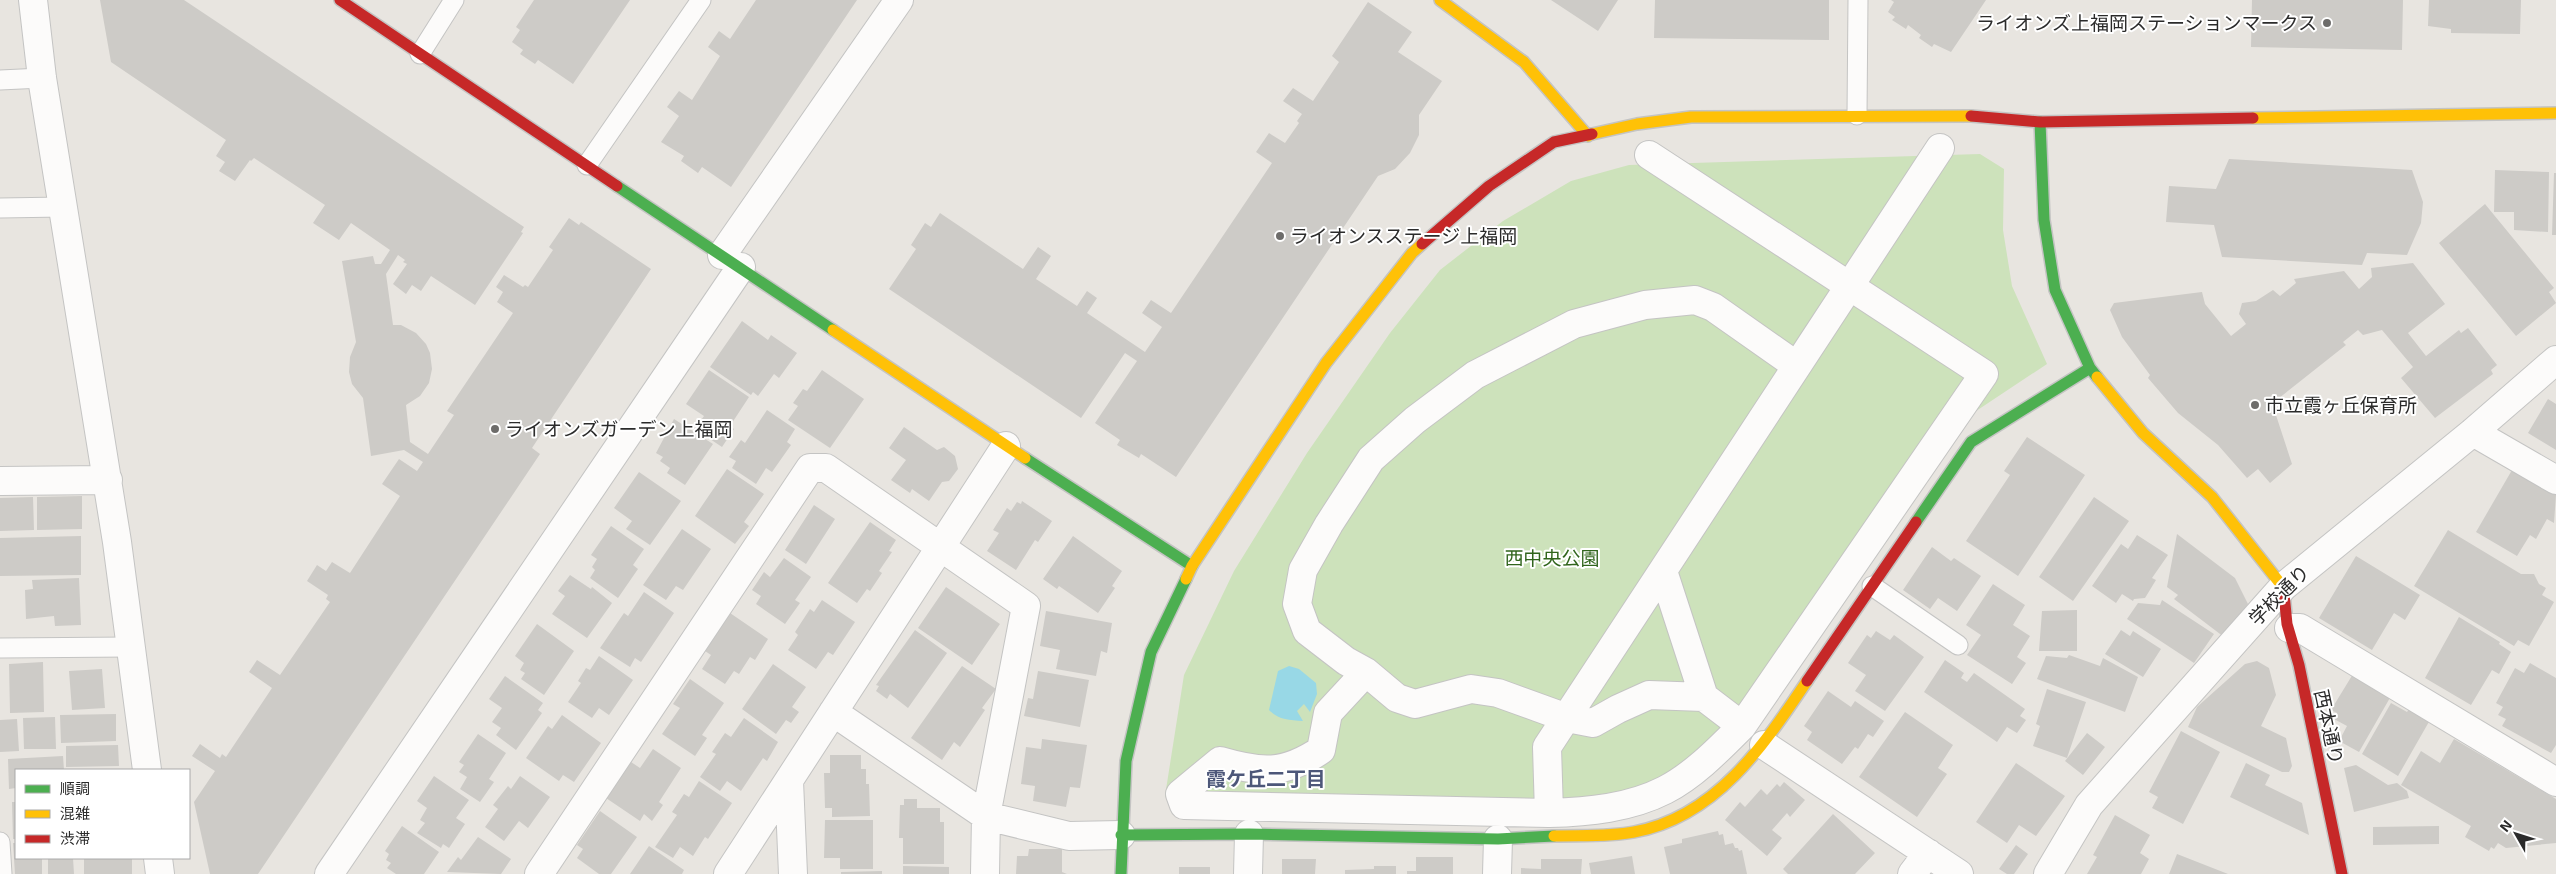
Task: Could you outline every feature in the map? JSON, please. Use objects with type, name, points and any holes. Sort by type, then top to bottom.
[{"type":"street","points":[[33,0],[42,78],[108,480],[147,769]]},
{"type":"street","points":[[340,0],[1006,446],[1192,566]]},
{"type":"street","points":[[329,874],[732,261],[899,0]]},
{"type":"street","points":[[1440,0],[1524,62],[1588,136]]},
{"type":"street","points":[[1120,874],[1126,761],[1151,652],[1192,566],[1326,363],[1412,253],[1489,186],[1554,142],[1637,124],[1691,117],[1978,116],[2040,122],[2556,113]]},
{"type":"street","points":[[2040,122],[2044,220],[2055,290],[2090,368],[2143,433],[2212,497],[2283,587]]},
{"type":"street","points":[[1549,813],[1547,747],[1940,148]]},
{"type":"street","points":[[1366,672],[1328,713],[1321,750],[1302,763],[1275,771],[1249,770],[1220,761],[1180,794],[1184,805],[1549,813],[1586,812],[1629,804],[1666,790],[1708,759],[1742,726],[1984,374],[1649,155]]},
{"type":"street","points":[[1704,697],[1649,695],[1593,723],[1567,718],[1498,693],[1470,689],[1415,704],[1396,698],[1366,672],[1346,661],[1307,631],[1297,604],[1303,570],[1328,524],[1371,459],[1415,420],[1475,376],[1574,324],[1645,305],[1695,300],[1713,306],[1797,366]]},
{"type":"street","name":"学校通り","points":[[2048,874],[2089,805],[2283,587],[2473,432],[2556,360]]},
{"type":"street","points":[[833,712],[986,816],[1069,836],[1249,834],[1498,840],[1634,832],[1676,819],[1720,791],[1764,746],[1971,442],[2090,368]]},
{"type":"street","points":[[2473,432],[2556,480]]},
{"type":"street","points":[[728,874],[1006,446]]},
{"type":"street","points":[[539,874],[810,468],[826,468],[1026,606],[986,816],[985,874]]},
{"type":"street","points":[[0,481],[108,480]]},
{"type":"street","points":[[1663,571],[1704,697],[1742,726]]},
{"type":"street","name":"西本通り","points":[[2283,587],[2288,628],[2299,665],[2342,874]]},
{"type":"street","points":[[2288,628],[2300,628],[2556,782]]},
{"type":"street","points":[[1764,746],[1920,864],[1959,874]]},
{"type":"street","points":[[789,781],[793,874]]},
{"type":"street","points":[[1248,874],[1249,834]]},
{"type":"street","points":[[1497,874],[1498,840]]},
{"type":"street","points":[[158,859],[160,874]]},
{"type":"lane","points":[[420,54],[454,0]]},
{"type":"lane","points":[[587,165],[701,0]]},
{"type":"lane","points":[[1857,115],[1858,0]]},
{"type":"lane","points":[[0,80],[42,78]]},
{"type":"lane","points":[[0,208],[63,207]]},
{"type":"lane","points":[[1872,586],[1958,645]]},
{"type":"lane","points":[[0,648],[131,647]]},
{"type":"lane","points":[[0,842],[2,874]]},
{"type":"green space","name":"西中央公園","points":[[1980,154],[2004,169],[2003,230],[2012,286],[2047,364],[1952,427],[1695,779],[1565,821],[1182,818],[1165,796],[1184,675],[1234,571],[1307,453],[1390,333],[1440,270],[1503,221],[1571,181],[1629,165]]},
{"type":"water","points":[[1289,666],[1299,669],[1316,683],[1317,694],[1310,712],[1304,704],[1297,711],[1303,721],[1280,718],[1269,710],[1278,671]]},
{"type":"building","name":"ライオンズガーデン上福岡","points":[[100,0],[184,0],[524,227],[521,232],[523,233],[475,305],[431,276],[421,291],[412,285],[406,294],[393,284],[407,264],[398,255],[386,274],[393,325],[401,325],[416,333],[426,344],[430,353],[432,369],[429,383],[420,396],[406,405],[410,442],[428,454],[454,415],[447,411],[513,313],[497,302],[503,292],[496,287],[504,275],[523,287],[525,285],[528,287],[553,250],[549,247],[569,218],[579,225],[581,222],[651,269],[532,448],[540,454],[258,874],[210,874],[194,802],[215,771],[192,756],[200,744],[220,758],[222,754],[226,757],[272,688],[249,672],[257,660],[280,675],[330,602],[326,599],[328,595],[307,581],[317,565],[326,571],[332,562],[350,573],[400,496],[382,484],[399,459],[417,471],[423,462],[404,450],[371,456],[363,398],[352,384],[349,372],[350,357],[356,342],[342,261],[373,256],[375,264],[381,264],[390,250],[351,223],[339,240],[313,223],[325,205],[254,158],[250,160],[235,181],[219,171],[225,162],[216,156],[226,140],[111,62]]},
{"type":"building","points":[[534,0],[630,0],[573,84],[538,60],[535,64],[520,54],[523,50],[512,42],[520,30],[516,27]]},
{"type":"building","points":[[756,0],[857,0],[731,187],[702,167],[698,173],[681,161],[684,156],[661,142],[679,116],[667,107],[679,91],[692,100],[720,56],[708,47],[719,31],[730,39]]},
{"type":"building","points":[[1551,0],[1618,0],[1598,31]]},
{"type":"building","points":[[1655,0],[1829,0],[1829,40],[1654,38]]},
{"type":"building","points":[[1891,0],[1986,0],[1951,52],[1934,44],[1932,47],[1919,38],[1921,35],[1908,25],[1906,29],[1892,20],[1895,17],[1888,12],[1894,2]]},
{"type":"building","name":"ライオンズ上福岡ステーションマークス","points":[[2252,0],[2403,0],[2402,50],[2251,47]]},
{"type":"building","points":[[2429,0],[2521,0],[2520,34],[2451,33],[2451,29],[2428,26]]},
{"type":"building","name":"ライオンスステージ上福岡","points":[[1368,2],[1412,32],[1398,52],[1442,81],[1419,115],[1419,135],[1410,153],[1395,169],[1378,176],[1176,477],[1141,454],[1139,458],[1117,445],[1120,440],[1095,423],[1137,361],[1125,353],[1081,418],[889,289],[916,249],[911,245],[925,223],[931,227],[940,213],[1023,269],[1038,247],[1051,256],[1036,279],[1077,306],[1087,291],[1097,298],[1087,313],[1145,352],[1162,327],[1142,313],[1151,300],[1171,313],[1272,163],[1256,152],[1269,133],[1285,143],[1299,123],[1297,121],[1302,114],[1283,101],[1293,88],[1313,101],[1339,62],[1332,56]]},
{"type":"building","points":[[2229,159],[2412,170],[2423,202],[2421,223],[2407,255],[2367,253],[2362,265],[2222,257],[2214,225],[2166,222],[2169,186],[2216,189]]},
{"type":"building","points":[[2495,170],[2549,172],[2548,232],[2514,230],[2514,212],[2494,212]]},
{"type":"building","points":[[2554,173],[2556,173],[2556,235],[2552,235]]},
{"type":"building","points":[[2485,204],[2554,288],[2549,292],[2556,303],[2516,336],[2439,243]]},
{"type":"building","points":[[2413,263],[2445,304],[2408,333],[2426,356],[2459,330],[2461,333],[2468,328],[2497,365],[2491,370],[2493,374],[2435,418],[2401,378],[2413,367],[2382,330],[2363,335],[2358,330],[2343,342],[2346,345],[2274,402],[2273,406],[2292,464],[2270,483],[2258,469],[2247,478],[2218,445],[2178,413],[2148,378],[2150,375],[2122,337],[2110,310],[2114,303],[2202,292],[2205,304],[2231,336],[2246,324],[2239,314],[2242,303],[2256,301],[2273,290],[2280,296],[2296,283],[2294,279],[2344,271],[2359,289],[2372,277],[2371,268]]},
{"type":"building","points":[[742,321],[768,340],[771,335],[797,353],[779,378],[774,374],[758,396],[753,392],[751,395],[710,367]]},
{"type":"building","points":[[709,370],[749,397],[730,426],[734,429],[722,447],[695,429],[704,416],[686,404]]},
{"type":"building","points":[[822,370],[864,399],[830,448],[788,420],[798,406],[793,403],[803,389],[807,391]]},
{"type":"building","points":[[2548,399],[2556,404],[2556,450],[2528,433]]},
{"type":"building","points":[[767,410],[795,429],[787,442],[791,445],[772,472],[766,468],[756,484],[732,468],[736,461],[729,457],[741,440],[745,443]]},
{"type":"building","points":[[674,419],[713,444],[685,485],[667,473],[670,468],[660,461],[663,457],[656,453]]},
{"type":"building","points":[[904,427],[937,450],[944,447],[955,456],[958,469],[949,481],[942,482],[929,501],[912,489],[910,493],[891,480],[906,460],[889,448]]},
{"type":"building","points":[[2027,437],[2085,475],[2018,576],[1966,541],[2010,475],[2004,471]]},
{"type":"building","points":[[727,469],[764,494],[744,522],[749,526],[735,544],[695,516]]},
{"type":"building","points":[[2512,470],[2556,495],[2554,523],[2547,519],[2536,539],[2530,535],[2517,556],[2476,532]]},
{"type":"building","points":[[639,472],[681,501],[650,545],[626,529],[632,521],[614,508]]},
{"type":"building","points":[[82,496],[82,529],[37,530],[37,497]]},
{"type":"building","points":[[33,497],[34,530],[0,531],[0,498]]},
{"type":"building","points":[[2094,497],[2129,521],[2073,601],[2039,577]]},
{"type":"building","points":[[1022,501],[1052,521],[1038,542],[1035,540],[1016,570],[987,551],[999,533],[993,530],[1007,508],[1011,511],[1017,502],[1021,504]]},
{"type":"building","points":[[814,505],[835,519],[806,564],[785,550]]},
{"type":"building","points":[[870,522],[896,540],[889,551],[892,552],[879,571],[882,573],[870,591],[867,589],[857,603],[828,583]]},
{"type":"building","points":[[611,526],[644,549],[633,565],[638,569],[618,598],[590,578],[595,570],[592,567],[597,559],[591,555]]},
{"type":"building","points":[[682,529],[711,549],[683,590],[676,586],[666,600],[643,585]]},
{"type":"building","points":[[2448,530],[2521,574],[2534,574],[2539,584],[2546,588],[2542,595],[2554,602],[2529,646],[2518,640],[2514,646],[2414,586]]},
{"type":"building","points":[[2177,534],[2235,578],[2248,604],[2224,637],[2174,599],[2178,595],[2167,587]]},
{"type":"building","points":[[2137,535],[2168,555],[2152,578],[2156,580],[2145,598],[2134,599],[2133,601],[2122,594],[2116,603],[2092,586],[2121,544],[2128,549]]},
{"type":"building","points":[[81,536],[81,575],[0,576],[0,538]]},
{"type":"building","points":[[1073,536],[1122,571],[1112,586],[1115,588],[1098,613],[1059,586],[1057,589],[1043,579]]},
{"type":"building","points":[[1932,547],[1951,561],[1954,558],[1981,576],[1957,611],[1938,598],[1930,609],[1903,590]]},
{"type":"building","points":[[2356,556],[2420,595],[2405,620],[2394,613],[2372,650],[2319,618]]},
{"type":"building","points":[[784,558],[811,577],[795,600],[800,603],[785,624],[756,604],[761,596],[752,590],[764,572],[770,577]]},
{"type":"building","points":[[570,575],[591,589],[592,587],[612,603],[587,638],[552,614],[565,596],[558,591]]},
{"type":"building","points":[[79,578],[81,625],[55,626],[54,616],[26,619],[25,590],[33,589],[32,580]]},
{"type":"building","points":[[1993,584],[2025,605],[2013,625],[2030,636],[2017,657],[2026,663],[2012,684],[1967,655],[1981,635],[1966,625]]},
{"type":"building","points":[[946,587],[1000,624],[972,665],[918,628]]},
{"type":"building","points":[[644,592],[674,613],[641,662],[635,658],[630,667],[600,648],[624,613],[628,616]]},
{"type":"building","points":[[822,600],[855,622],[833,655],[828,652],[816,669],[788,650],[798,635],[795,632],[810,609],[814,612]]},
{"type":"building","points":[[2162,600],[2214,634],[2194,663],[2127,619],[2138,603],[2160,605]]},
{"type":"building","points":[[2077,610],[2077,651],[2039,651],[2042,611]]},
{"type":"building","points":[[1046,611],[1112,623],[1107,653],[1101,651],[1096,676],[1056,669],[1060,650],[1040,646]]},
{"type":"building","points":[[730,613],[768,639],[755,660],[750,657],[739,674],[734,671],[725,684],[702,669],[711,655],[705,651]]},
{"type":"building","points":[[2459,617],[2500,642],[2499,644],[2511,652],[2499,674],[2492,670],[2471,705],[2425,678]]},
{"type":"building","points":[[537,624],[574,651],[544,695],[521,679],[525,673],[520,670],[524,663],[515,656]]},
{"type":"building","points":[[915,630],[947,653],[908,708],[890,694],[887,699],[876,691],[879,686],[876,685]]},
{"type":"building","points":[[2121,630],[2130,636],[2133,631],[2161,649],[2143,677],[2105,654]]},
{"type":"building","points":[[1876,631],[1890,640],[1894,635],[1924,657],[1885,711],[1855,691],[1866,675],[1848,663],[1867,635],[1871,638]]},
{"type":"building","points":[[2069,655],[2100,666],[2103,658],[2138,677],[2125,712],[2037,679],[2046,656],[2067,658]]},
{"type":"building","points":[[599,656],[633,680],[609,715],[599,708],[592,718],[568,702],[581,683],[578,681],[586,668],[590,670]]},
{"type":"building","points":[[1945,660],[1964,673],[1961,678],[1967,682],[1974,673],[2025,709],[2020,716],[2026,720],[2017,733],[2007,727],[1997,742],[1924,692]]},
{"type":"building","points":[[2257,661],[2269,668],[2276,695],[2261,726],[2286,738],[2292,766],[2289,772],[2282,772],[2188,727],[2197,707],[2245,664]]},
{"type":"building","points":[[43,662],[44,712],[10,713],[9,664]]},
{"type":"building","points":[[2530,663],[2556,678],[2556,745],[2551,753],[2502,726],[2506,719],[2498,715],[2503,707],[2496,703],[2515,668],[2524,673]]},
{"type":"building","points":[[773,664],[806,687],[792,707],[799,712],[791,723],[786,720],[776,734],[742,709]]},
{"type":"building","points":[[962,666],[996,689],[982,708],[985,710],[960,747],[954,742],[942,760],[911,738]]},
{"type":"building","points":[[102,669],[105,708],[72,710],[69,671]]},
{"type":"building","points":[[1038,671],[1089,680],[1080,727],[1024,716],[1028,698],[1033,699]]},
{"type":"building","points":[[2353,674],[2391,696],[2359,752],[2339,741],[2347,726],[2334,719],[2337,713],[2331,710]]},
{"type":"building","points":[[505,676],[543,703],[538,710],[542,713],[516,750],[496,735],[501,728],[492,722],[502,708],[489,699]]},
{"type":"building","points":[[690,679],[724,703],[702,735],[707,738],[695,756],[662,734],[680,708],[673,704]]},
{"type":"building","points":[[2047,689],[2086,702],[2067,758],[2033,746],[2040,726],[2036,724]]},
{"type":"building","points":[[1828,691],[1851,707],[1855,701],[1884,721],[1873,737],[1868,734],[1858,749],[1855,747],[1842,764],[1807,740],[1812,732],[1804,726]]},
{"type":"building","points":[[2391,703],[2407,712],[2410,708],[2430,720],[2398,776],[2362,754]]},
{"type":"building","points":[[1905,712],[1953,745],[1938,768],[1947,774],[1917,817],[1859,777]]},
{"type":"building","points":[[116,714],[116,741],[61,743],[60,715]]},
{"type":"building","points":[[562,715],[601,743],[574,782],[563,775],[559,781],[526,758],[548,726],[552,729]]},
{"type":"building","points":[[55,717],[56,749],[24,749],[23,718]]},
{"type":"building","points":[[744,718],[778,742],[767,761],[763,758],[741,791],[727,781],[720,791],[700,777],[716,754],[712,752],[725,733],[731,737]]},
{"type":"building","points":[[17,719],[19,751],[0,752],[0,720]]},
{"type":"building","points":[[2181,731],[2220,752],[2183,824],[2152,808],[2158,797],[2149,792]]},
{"type":"building","points":[[2087,733],[2105,747],[2083,775],[2065,761]]},
{"type":"building","points":[[478,734],[506,753],[489,779],[494,782],[480,802],[460,789],[467,777],[459,772],[464,765],[459,762]]},
{"type":"building","points":[[1042,739],[1087,745],[1080,788],[1070,787],[1066,807],[1033,801],[1035,786],[1021,784],[1026,747],[1041,749]]},
{"type":"building","points":[[2454,739],[2556,799],[2556,843],[2506,848],[2498,843],[2494,849],[2491,847],[2489,851],[2465,837],[2471,826],[2401,785],[2421,751],[2440,763]]},
{"type":"building","points":[[118,745],[119,766],[66,767],[66,746]]},
{"type":"building","points":[[653,749],[681,768],[659,802],[663,805],[652,821],[644,814],[640,821],[606,798],[631,762],[640,768]]},
{"type":"building","points":[[830,755],[861,755],[861,769],[866,769],[866,784],[869,784],[870,816],[832,817],[832,808],[825,808],[824,773],[830,773]]},
{"type":"building","points":[[63,756],[64,769],[15,769],[15,788],[9,789],[8,759]]},
{"type":"building","points":[[2016,763],[2065,796],[2036,836],[2019,825],[2007,843],[1976,822]]},
{"type":"building","points":[[2246,763],[2270,775],[2265,785],[2302,803],[2309,835],[2230,797]]},
{"type":"building","points":[[2356,765],[2388,785],[2397,783],[2407,791],[2409,798],[2354,812],[2344,768]]},
{"type":"building","points":[[434,776],[469,800],[456,818],[465,824],[449,848],[443,844],[441,848],[417,833],[425,823],[420,820],[427,808],[417,801]]},
{"type":"building","points":[[520,776],[550,797],[528,828],[519,821],[504,841],[485,827],[498,809],[493,805],[508,786],[511,789]]},
{"type":"building","points":[[699,781],[732,803],[708,839],[705,837],[693,856],[680,847],[673,858],[655,847],[677,815],[672,812],[684,794],[689,797]]},
{"type":"building","points":[[1784,782],[1805,800],[1790,817],[1787,813],[1772,830],[1782,838],[1767,856],[1725,820],[1740,802],[1745,807],[1761,789],[1767,795],[1777,784],[1780,787]]},
{"type":"building","points":[[904,799],[917,799],[917,808],[940,808],[940,822],[944,822],[944,864],[903,864],[903,838],[899,838],[900,805],[904,805]]},
{"type":"building","points":[[12,802],[15,802],[15,839],[13,839]]},
{"type":"building","points":[[600,811],[637,837],[611,874],[599,874],[577,858],[583,849],[577,845]]},
{"type":"building","points":[[1833,814],[1875,853],[1855,874],[1788,874],[1783,869]]},
{"type":"building","points":[[2115,815],[2150,835],[2140,853],[2149,859],[2141,874],[2087,874],[2097,857],[2093,855]]},
{"type":"building","points":[[825,820],[873,820],[873,869],[840,869],[840,858],[824,858]]},
{"type":"building","points":[[402,826],[439,852],[424,874],[396,874],[387,868],[391,863],[386,860],[389,854],[385,851]]},
{"type":"building","points":[[2439,826],[2439,844],[2373,845],[2373,827]]},
{"type":"building","points":[[1718,831],[1719,835],[1723,834],[1725,845],[1733,843],[1735,848],[1738,848],[1739,851],[1742,850],[1747,874],[1670,874],[1664,847],[1682,843],[1682,839]]},
{"type":"building","points":[[478,837],[511,859],[501,874],[447,872],[458,857],[461,860]]},
{"type":"building","points":[[13,843],[15,843],[15,859],[42,859],[42,874],[15,874]]},
{"type":"building","points":[[2016,845],[2028,854],[2014,874],[2007,874],[1999,869]]},
{"type":"building","points":[[649,846],[684,870],[682,874],[630,874]]},
{"type":"building","points":[[1029,849],[1062,849],[1062,872],[1067,874],[1016,874],[1017,856],[1028,856]]},
{"type":"building","points":[[2177,854],[2228,874],[2169,874]]},
{"type":"building","points":[[1632,856],[1635,874],[1591,874],[1589,863]]},
{"type":"building","points":[[1416,857],[1453,857],[1453,874],[1407,874],[1407,871],[1416,871]]},
{"type":"building","points":[[48,859],[73,859],[74,874],[48,874]]},
{"type":"building","points":[[84,859],[132,859],[132,874],[84,874]]},
{"type":"building","points":[[1282,859],[1316,859],[1315,874],[1282,874]]},
{"type":"building","points":[[1541,859],[1582,859],[1581,874],[1521,874],[1521,868],[1541,869]]},
{"type":"building","points":[[903,866],[949,867],[949,874],[903,874]]},
{"type":"building","points":[[1374,866],[1396,866],[1396,874],[1345,874],[1345,870],[1374,869]]},
{"type":"building","points":[[1179,867],[1210,867],[1210,874],[1179,874]]},
{"type":"building","points":[[882,871],[882,874],[841,874],[841,872]]},
{"type":"traffic: fast","points":[[2040,122],[2044,220],[2055,290],[2090,368],[2097,377]]},
{"type":"traffic: fast","points":[[617,186],[833,330]]},
{"type":"traffic: fast","points":[[1916,522],[1971,442],[2090,368]]},
{"type":"traffic: fast","points":[[1025,458],[1192,566]]},
{"type":"traffic: fast","points":[[1121,874],[1126,761],[1151,652],[1186,579]]},
{"type":"traffic: fast","points":[[1121,835],[1249,834],[1498,839],[1554,836]]},
{"type":"traffic: slow","points":[[1440,0],[1524,62],[1588,136]]},
{"type":"traffic: slow","points":[[2253,118],[2556,113]]},
{"type":"traffic: slow","points":[[1592,134],[1637,124],[1691,117],[1971,116]]},
{"type":"traffic: slow","points":[[1186,579],[1192,566],[1326,363],[1412,253],[1422,244]]},
{"type":"traffic: slow","points":[[833,330],[1025,458]]},
{"type":"traffic: slow","points":[[2097,377],[2143,433],[2212,497],[2283,587],[2284,594]]},
{"type":"traffic: slow","points":[[1554,836],[1624,834],[1663,824],[1690,811],[1713,795],[1755,753],[1807,681]]},
{"type":"traffic: jam","points":[[340,0],[617,186]]},
{"type":"traffic: jam","points":[[1971,116],[2040,122],[2253,118]]},
{"type":"traffic: jam","points":[[1422,244],[1489,186],[1554,142],[1592,134]]},
{"type":"traffic: jam","points":[[1807,681],[1916,522]]},
{"type":"traffic: jam","points":[[2284,594],[2287,624],[2299,665],[2342,874]]},
{"type":"place","name":"ライオンズ上福岡ステーションマークス","points":[[2327,23]]},
{"type":"place","name":"ライオンスステージ上福岡","points":[[1280,236]]},
{"type":"place","name":"市立霞ヶ丘保育所","points":[[2255,405]]},
{"type":"place","name":"ライオンズガーデン上福岡","points":[[495,429]]},
{"type":"district","name":"霞ケ丘二丁目","points":[[1266,779]]}]
